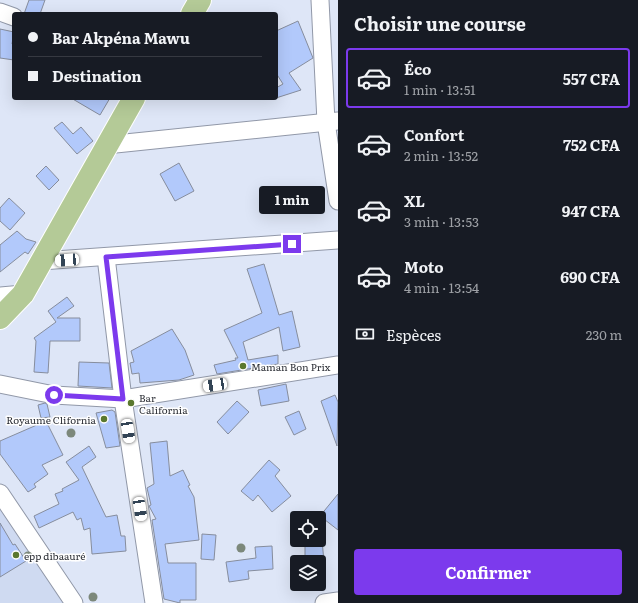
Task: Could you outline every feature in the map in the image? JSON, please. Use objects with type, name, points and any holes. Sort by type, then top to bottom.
[{"type":"main road","points":[[193,12],[200,0]]},
{"type":"main road","points":[[0,318],[23,294],[133,100]]},
{"type":"street","points":[[320,0],[338,201]]},
{"type":"street","points":[[0,12],[12,16]]},
{"type":"street","points":[[106,145],[332,122]]},
{"type":"street","points":[[41,261],[338,240]]},
{"type":"street","points":[[106,257],[123,399],[154,603]]},
{"type":"street","points":[[0,296],[23,294]]},
{"type":"street","points":[[0,384],[54,395],[123,399],[338,365]]},
{"type":"street","points":[[0,494],[74,603]]},
{"type":"street","points":[[324,603],[338,601]]},
{"type":"shaded area","name":"epp dibaauré","points":[[0,506],[64,603],[0,603]]},
{"type":"building","points":[[29,0],[45,0],[41,12],[25,12]]},
{"type":"building","points":[[298,21],[313,58],[289,73],[301,90],[278,97],[278,87],[283,84],[278,76],[278,30]]},
{"type":"building","points":[[0,29],[12,32],[12,60],[0,58]]},
{"type":"building","points":[[74,100],[109,100],[100,115]]},
{"type":"building","points":[[62,122],[73,134],[81,127],[93,141],[77,154],[54,128]]},
{"type":"building","points":[[179,163],[194,191],[175,201],[160,174]]},
{"type":"building","points":[[46,166],[59,180],[49,190],[36,176]]},
{"type":"building","points":[[9,198],[25,213],[10,230],[0,221],[0,208]]},
{"type":"building","points":[[17,231],[26,239],[36,242],[28,254],[25,252],[0,272],[0,245]]},
{"type":"building","points":[[264,264],[279,315],[292,311],[300,347],[283,351],[279,327],[243,342],[248,360],[278,355],[278,364],[217,374],[214,365],[236,360],[235,358],[238,358],[224,330],[262,313],[247,269]]},
{"type":"building","points":[[67,297],[74,306],[57,318],[80,318],[80,341],[50,341],[48,373],[34,372],[36,341],[34,338],[56,322],[48,311]]},
{"type":"building","points":[[172,329],[185,350],[194,375],[179,380],[140,383],[139,373],[132,374],[130,363],[134,362],[131,351]]},
{"type":"building","points":[[79,362],[109,363],[112,388],[78,386]]},
{"type":"building","points":[[286,384],[289,401],[261,406],[258,390]]},
{"type":"building","points":[[335,395],[338,402],[337,446],[321,401]]},
{"type":"building","points":[[237,401],[249,412],[228,434],[217,422]]},
{"type":"building","points":[[45,403],[47,404],[50,417],[41,418],[38,405]]},
{"type":"building","points":[[112,410],[115,412],[120,446],[106,448],[96,413]]},
{"type":"building","points":[[299,411],[306,429],[294,435],[285,417]]},
{"type":"building","points":[[46,421],[63,455],[42,465],[48,474],[34,484],[36,487],[28,492],[0,454],[0,441]]},
{"type":"building","points":[[167,441],[170,476],[183,470],[190,485],[188,486],[194,497],[199,540],[165,544],[168,563],[196,563],[196,600],[180,600],[180,603],[164,599],[152,520],[156,519],[149,506],[151,505],[147,488],[154,484],[150,443]]},
{"type":"building","points":[[89,446],[96,457],[82,467],[106,517],[117,515],[121,536],[125,536],[126,551],[92,554],[90,528],[84,530],[81,518],[77,520],[73,512],[39,528],[34,516],[59,504],[55,494],[63,491],[62,489],[79,480],[66,462]]},
{"type":"building","points":[[269,460],[280,470],[275,476],[291,496],[272,512],[258,495],[253,501],[241,491]]},
{"type":"building","points":[[338,494],[338,530],[326,521],[326,511],[324,511]]},
{"type":"building","points":[[0,523],[13,545],[15,544],[26,561],[0,577]]},
{"type":"building","points":[[202,534],[216,535],[214,560],[201,559]]},
{"type":"building","points":[[272,546],[273,569],[248,571],[249,579],[229,582],[226,562],[256,558],[255,547]]},
{"type":"building","points":[[305,547],[323,547],[323,555],[305,555]]},
{"type":"place","name":"Maman Bon Prix","points":[[243,366]]},
{"type":"place","name":"Bar California","points":[[131,403]]},
{"type":"place","name":"Royaume Clifornia","points":[[104,419]]},
{"type":"place","name":"epp dibaauré","points":[[16,555]]},
{"type":"route","points":[[54,395],[123,399],[106,257],[292,244]]}]
